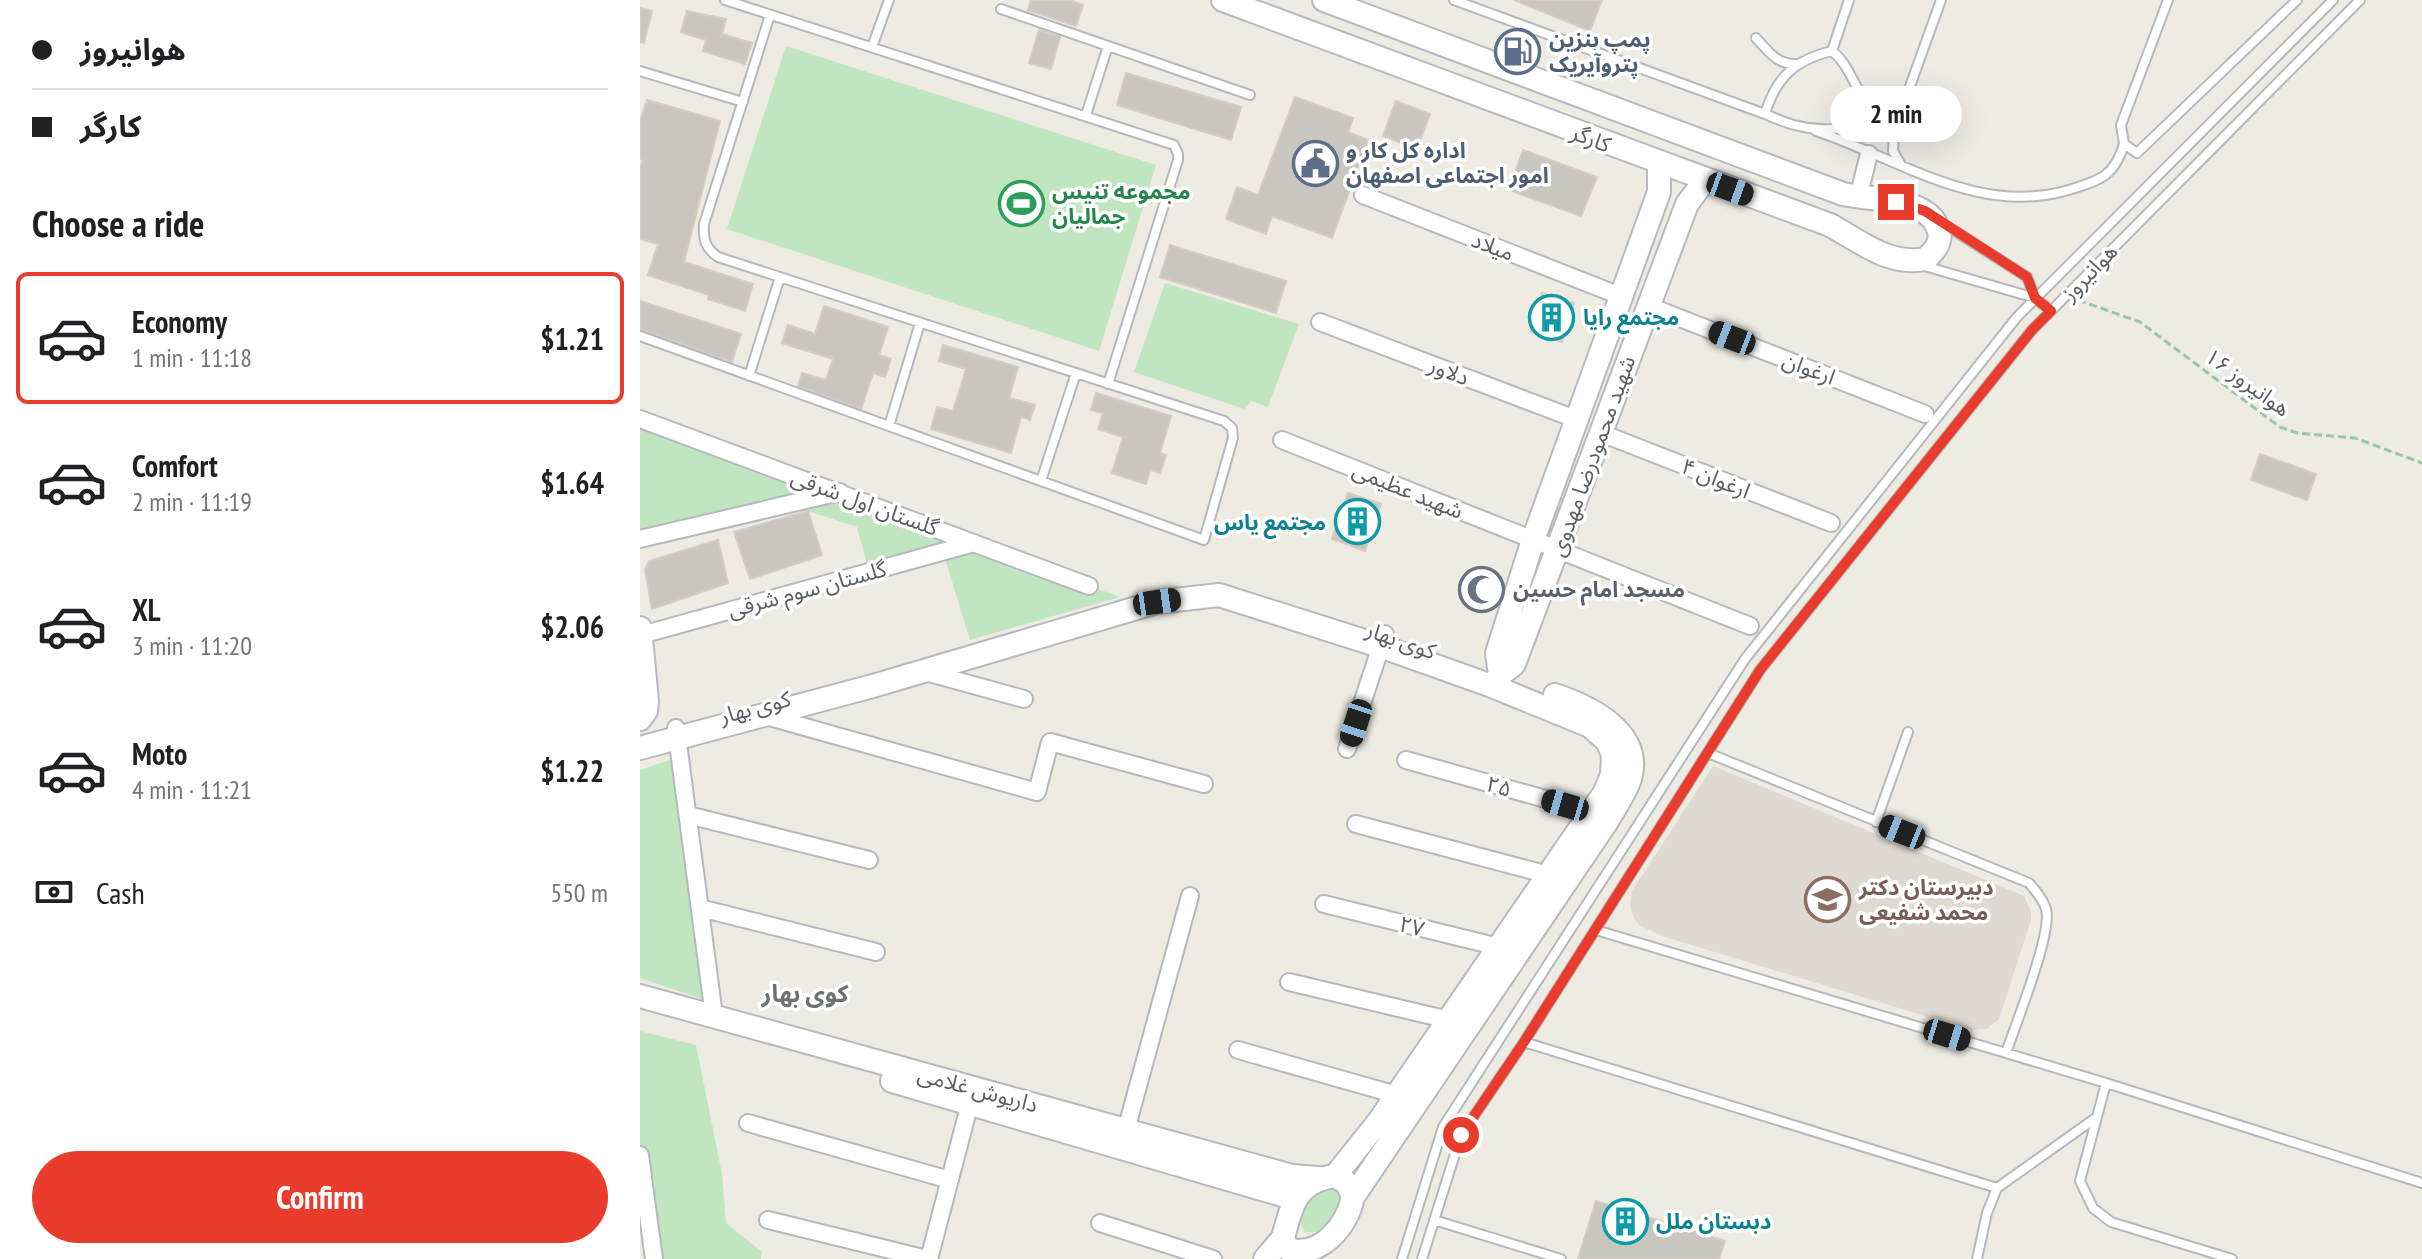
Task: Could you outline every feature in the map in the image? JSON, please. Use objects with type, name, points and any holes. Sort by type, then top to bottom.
[{"type":"street","name":"کارگر","points":[[1223,0],[1830,225],[1874,251],[1913,262]]},
{"type":"street","name":"کارگر","points":[[1324,0],[1843,194],[1913,206],[1935,219]]},
{"type":"street","points":[[1858,198],[1869,154]]},
{"type":"street","name":"شهید محمودرضا مهدوی","points":[[1496,680],[1497,653],[1533,540],[1659,192],[1659,164]]},
{"type":"street","name":"شهید محمودرضا مهدوی","points":[[1496,680],[1514,664],[1687,204],[1705,180]]},
{"type":"street","name":"میلاد","points":[[1363,195],[1623,297]]},
{"type":"street","points":[[1913,262],[1926,259],[1940,242],[1941,233],[1935,219]]},
{"type":"street","points":[[1623,297],[1649,306]]},
{"type":"street","name":"ارغوان","points":[[1649,306],[1925,414]]},
{"type":"street","name":"دلاور","points":[[1320,322],[1578,420]]},
{"type":"street","name":"گلستان اول شرقی","points":[[640,419],[1089,586]]},
{"type":"street","name":"ارغوان ۴","points":[[1601,433],[1831,523]]},
{"type":"street","name":"شهید عظیمی","points":[[1282,440],[1750,626]]},
{"type":"street","points":[[640,539],[840,492]]},
{"type":"street","name":"گلستان سوم شرقی","points":[[641,635],[974,543]]},
{"type":"street","name":"کوی بهار","points":[[761,711],[1183,584],[1241,588],[1295,602],[1382,640]]},
{"type":"street","name":"کوی بهار","points":[[640,748],[676,733],[921,671],[1157,602],[1219,595],[1382,640],[1496,680],[1580,704],[1607,720],[1623,738],[1631,766],[1629,780],[1606,823],[1353,1197],[1345,1222],[1321,1246],[1299,1256],[1288,1249],[1283,1238],[1296,1199],[1305,1186],[1326,1177],[1397,1095],[1592,812],[1612,775],[1613,755],[1607,741],[1590,726],[1496,680]]},
{"type":"street","points":[[640,628],[647,701],[646,711],[640,719]]},
{"type":"street","points":[[1347,749],[1382,640]]},
{"type":"street","points":[[921,671],[1024,699]]},
{"type":"street","points":[[761,711],[1037,792],[1050,742],[1204,784]]},
{"type":"street","points":[[676,733],[714,1016]]},
{"type":"street","name":"کوی بهار","points":[[640,737],[676,733]]},
{"type":"street","name":"۲۵","points":[[1406,760],[1592,812]]},
{"type":"street","points":[[688,815],[869,860]]},
{"type":"street","points":[[1356,824],[1549,875]]},
{"type":"street","points":[[1126,1130],[1190,896]]},
{"type":"street","name":"۲۷","points":[[1324,904],[1499,947]]},
{"type":"street","points":[[700,908],[876,952]]},
{"type":"street","points":[[1289,982],[1449,1020]]},
{"type":"street","name":"داریوش غلامی","points":[[640,996],[714,1016],[790,1045],[970,1103],[1296,1199]]},
{"type":"street","name":"داریوش غلامی","points":[[640,1011],[790,1045],[1126,1130],[1292,1176],[1326,1177]]},
{"type":"street","points":[[1238,1050],[1397,1095]]},
{"type":"street","points":[[768,1220],[928,1259],[970,1103]]},
{"type":"street","points":[[748,1123],[950,1180]]},
{"type":"street","points":[[640,1155],[642,1190],[654,1259]]},
{"type":"street","points":[[1326,1177],[1347,1183],[1353,1197]]},
{"type":"street","points":[[1100,1223],[1213,1259]]},
{"type":"street","points":[[1265,1259],[1283,1238]]},
{"type":"lane","points":[[725,0],[1169,142],[1178,154],[1108,384]]},
{"type":"lane","points":[[872,47],[889,0]]},
{"type":"lane","points":[[1454,0],[1800,126],[1904,168],[1992,196],[2020,198],[2057,194],[2094,181],[2137,153],[2297,0]]},
{"type":"lane","points":[[1765,114],[1785,73],[1832,51],[1849,0]]},
{"type":"lane","points":[[1904,168],[1893,151],[1895,122],[1941,0]]},
{"type":"lane","points":[[2113,170],[2124,144],[2121,125],[2168,0]]},
{"type":"lane","name":"هوانیروز","points":[[1402,1259],[1443,1127],[1745,659],[2035,298],[2333,0]]},
{"type":"lane","points":[[2342,0],[2351,9]]},
{"type":"lane","name":"هوانیروز","points":[[1422,1259],[1461,1135],[1524,1042],[1760,670],[2022,342],[2360,0]]},
{"type":"lane","points":[[1001,9],[1250,95]]},
{"type":"lane","points":[[640,336],[1204,540],[1233,438],[1232,428],[1224,421],[718,257],[705,244],[704,224],[770,15]]},
{"type":"lane","points":[[1756,38],[1777,60],[1789,65],[1802,64]]},
{"type":"lane","points":[[1086,115],[1108,46]]},
{"type":"lane","points":[[1832,51],[1860,93],[1862,114],[1855,124]]},
{"type":"lane","points":[[640,71],[743,102]]},
{"type":"lane","points":[[1800,126],[1831,129],[1895,122]]},
{"type":"lane","points":[[2189,143],[2203,156]]},
{"type":"lane","points":[[2124,144],[2137,153]]},
{"type":"lane","points":[[1935,219],[2027,277],[2035,298]]},
{"type":"lane","points":[[1913,262],[2035,298],[2051,311]]},
{"type":"lane","points":[[749,376],[780,277]]},
{"type":"lane","points":[[889,426],[920,323]]},
{"type":"lane","points":[[1041,481],[1076,373]]},
{"type":"lane","points":[[1776,620],[1790,633]]},
{"type":"lane","points":[[1876,822],[1908,732]]},
{"type":"lane","points":[[1708,753],[2029,883],[2040,895],[2048,912],[2045,936],[2006,1053]]},
{"type":"lane","points":[[1656,797],[1672,809]]},
{"type":"lane","points":[[1596,930],[2106,1083],[2422,1183]]},
{"type":"lane","points":[[1545,969],[1563,981]]},
{"type":"lane","points":[[1524,1042],[1997,1188]]},
{"type":"lane","points":[[2106,1083],[2080,1181],[2093,1208],[2111,1222],[2232,1259]]},
{"type":"lane","points":[[1977,1259],[1987,1213],[1997,1188],[2097,1116]]},
{"type":"lane","points":[[1434,1220],[1561,1259]]},
{"type":"path","name":"هوانیروز ۱۶","points":[[2067,296],[2140,322],[2280,427],[2297,433],[2355,438],[2422,463]]},
{"type":"shaded area","name":"دبیرستان دکتر محمد شفیعی","points":[[1713,766],[2024,896],[2031,920],[1999,1019],[1987,1029],[1971,1030],[1662,936],[1639,925],[1630,904],[1632,891]]},
{"type":"green space","points":[[786,46],[1156,165],[1099,351],[727,229]]},
{"type":"green space","points":[[1165,283],[1299,324],[1268,407],[1251,401],[1244,409],[1134,372]]},
{"type":"green space","points":[[640,419],[1120,597],[970,640],[943,552],[869,572],[857,527],[811,512],[806,504],[640,539]]},
{"type":"green space","points":[[675,758],[706,1000],[640,978],[640,770]]},
{"type":"green space","points":[[640,1031],[696,1045],[722,1174],[726,1223],[762,1252],[761,1259],[648,1259],[640,1191]]},
{"type":"green space","points":[[1328,1188],[1335,1188],[1339,1196],[1338,1212],[1321,1230],[1305,1232],[1300,1217],[1304,1205]]},
{"type":"building","points":[[1031,0],[1070,0],[1083,5],[1076,26],[1028,10]]},
{"type":"building","points":[[1514,0],[1602,0],[1590,31]]},
{"type":"building","points":[[640,8],[652,11],[644,43],[640,42]]},
{"type":"building","points":[[687,11],[726,19],[722,34],[752,43],[745,64],[703,51],[706,40],[681,32]]},
{"type":"building","points":[[1039,30],[1060,37],[1051,69],[1029,63]]},
{"type":"building","points":[[1126,73],[1241,107],[1231,140],[1117,105]]},
{"type":"building","name":"اداره کل کار و امور اجتماعی اصفهان","points":[[1295,97],[1353,118],[1348,132],[1368,140],[1332,238],[1272,216],[1266,234],[1226,219],[1237,187],[1258,195]]},
{"type":"building","points":[[647,100],[720,121],[684,262],[753,284],[745,311],[708,299],[709,295],[648,275],[658,244],[640,239],[640,170],[643,160],[640,159],[640,122]]},
{"type":"building","points":[[1396,101],[1430,114],[1417,149],[1383,136]]},
{"type":"building","points":[[1523,150],[1597,177],[1581,216],[1509,190]]},
{"type":"building","points":[[1170,245],[1286,281],[1276,313],[1160,277]]},
{"type":"building","name":"مجتمع رایا","points":[[1542,293],[1574,303],[1562,342],[1531,332]]},
{"type":"building","points":[[640,301],[741,334],[732,362],[640,329]]},
{"type":"building","points":[[824,306],[888,327],[879,355],[891,359],[885,377],[873,373],[861,409],[798,386],[802,373],[826,380],[833,359],[782,343],[788,325],[815,334]]},
{"type":"building","points":[[943,345],[1018,367],[1009,398],[1035,405],[1030,420],[1021,417],[1011,453],[931,429],[937,407],[953,411],[966,369],[939,361]]},
{"type":"building","points":[[1096,393],[1171,416],[1160,453],[1166,455],[1160,473],[1150,470],[1146,484],[1112,473],[1123,437],[1098,429],[1103,413],[1091,410]]},
{"type":"building","points":[[2260,454],[2316,474],[2307,500],[2251,480]]},
{"type":"building","name":"مجتمع یاس","points":[[1348,493],[1381,504],[1365,551],[1332,539]]},
{"type":"building","points":[[808,511],[822,555],[750,579],[734,532]]},
{"type":"building","points":[[718,540],[728,583],[652,609],[645,570],[649,561]]},
{"type":"building","name":"دبستان ملل","points":[[1596,1201],[1725,1241],[1719,1259],[1578,1259]]},
{"type":"place","name":"پمپ بنزین پتروآیریک","points":[[1518,52]]},
{"type":"place","name":"اداره کل کار و امور اجتماعی اصفهان","points":[[1315,163]]},
{"type":"place","name":"مجموعه تنیس جمالیان","points":[[1021,204]]},
{"type":"place","name":"مجتمع رایا","points":[[1552,317]]},
{"type":"place","name":"مجتمع یاس","points":[[1357,522]]},
{"type":"place","name":"مسجد امام حسین","points":[[1482,589]]},
{"type":"place","name":"دبیرستان دکتر محمد شفیعی","points":[[1828,900]]},
{"type":"place","name":"دبستان ملل","points":[[1625,1221]]},
{"type":"district","name":"کوی بهار","points":[[805,994]]},
{"type":"route","points":[[1461,1135],[1524,1042],[1760,670],[2032,330],[2051,311],[2035,298],[2027,277],[1925,211],[1896,202]]}]
